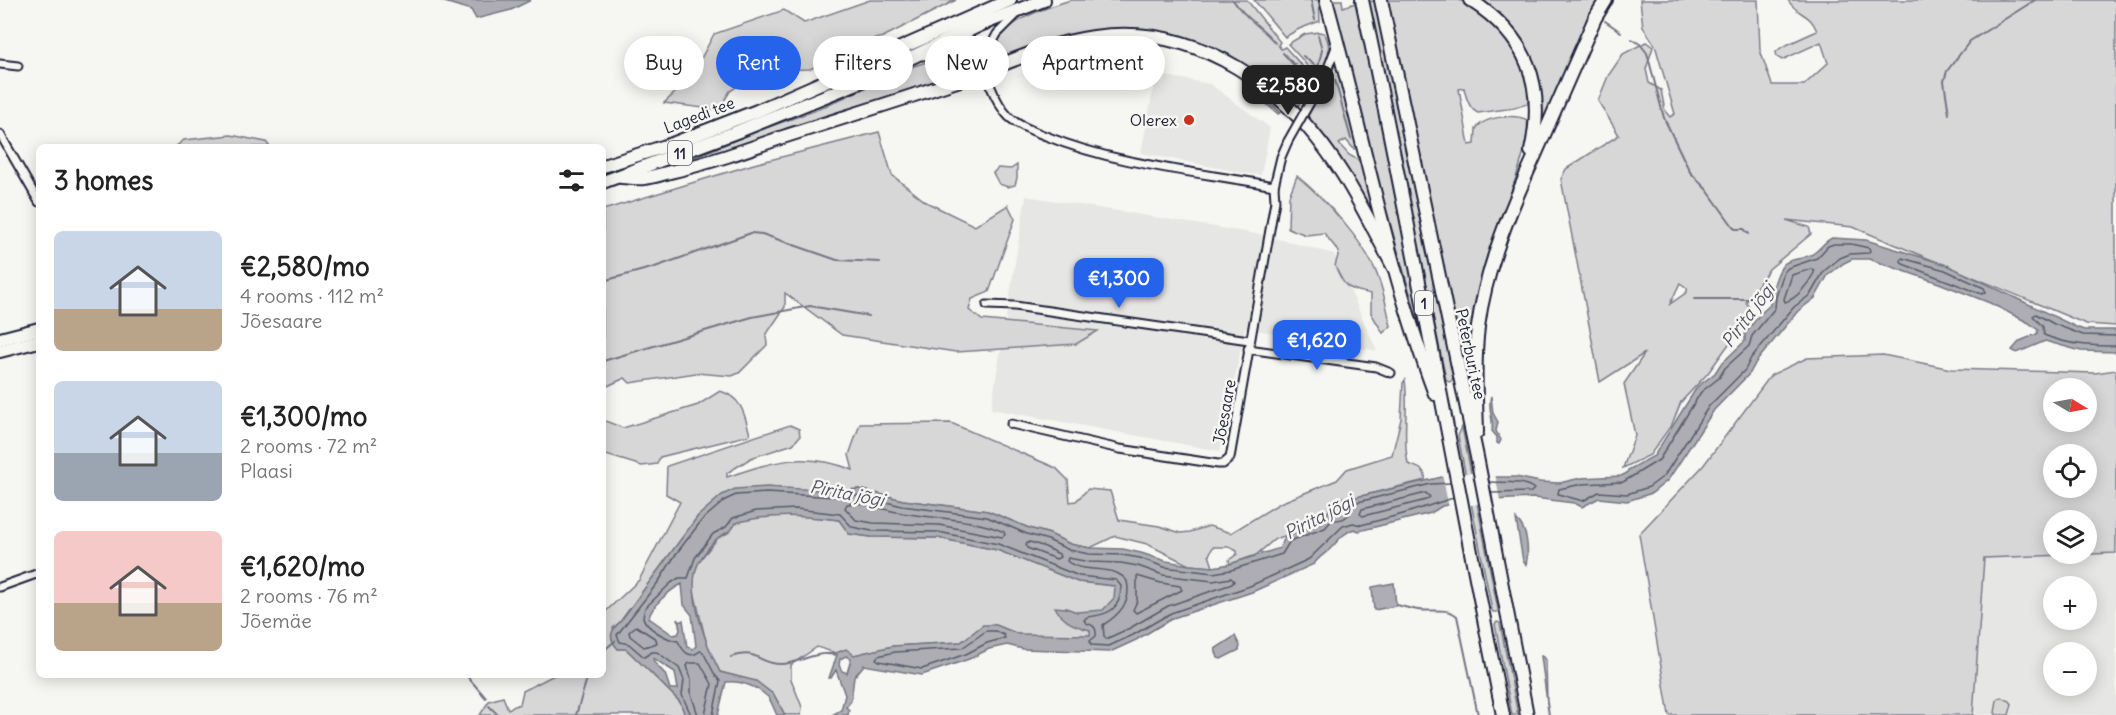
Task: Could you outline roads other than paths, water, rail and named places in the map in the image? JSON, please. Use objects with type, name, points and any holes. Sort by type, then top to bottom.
[{"type":"highway","points":[[969,17],[999,0]]},
{"type":"highway","name":"11","points":[[969,17],[1010,0]]},
{"type":"highway","name":"11","points":[[913,57],[1023,7],[1044,0]]},
{"type":"highway","points":[[1326,0],[1394,268],[1424,364],[1445,420]]},
{"type":"highway","name":"Peterburi tee","points":[[1381,0],[1477,457],[1527,715]]},
{"type":"highway","points":[[1470,0],[1500,22],[1513,37],[1533,79],[1537,109],[1526,176]]},
{"type":"highway","points":[[1477,457],[1478,327],[1494,257],[1526,176],[1595,18],[1606,0]]},
{"type":"highway","name":"1","points":[[1363,1],[1427,317],[1503,715]]},
{"type":"highway","name":"Lagedi tee","points":[[606,165],[672,144],[757,111],[969,17]]},
{"type":"highway","points":[[621,177],[644,178],[692,167],[958,80],[1069,41],[1119,34],[1143,35],[1196,46],[1223,58],[1256,79],[1282,102],[1310,131],[1341,171],[1394,268]]},
{"type":"highway","name":"11","points":[[606,181],[841,90]]},
{"type":"highway","points":[[0,339],[36,330]]},
{"type":"highway","points":[[0,351],[36,342]]},
{"type":"street","points":[[996,36],[1023,7]]},
{"type":"street","name":"Jõesaare","points":[[1011,424],[1120,449],[1223,464],[1230,458],[1281,157],[1324,78],[1334,57],[1337,42]]},
{"type":"street","points":[[0,64],[18,66]]},
{"type":"street","points":[[992,90],[999,105],[1009,117],[1029,129],[1080,149],[1275,186]]},
{"type":"street","points":[[0,134],[36,197]]},
{"type":"street","points":[[987,305],[1025,307],[1249,340]]},
{"type":"street","points":[[1248,349],[1376,367],[1391,373]]},
{"type":"street","points":[[0,587],[36,574]]},
{"type":"water","points":[[438,0],[531,0],[511,10],[476,19],[471,10]]},
{"type":"water","points":[[1249,83],[1281,113],[1278,114],[1247,87]]},
{"type":"water","name":"Pirita jõgi","points":[[1832,238],[1866,240],[1947,265],[2076,327],[2084,330],[2116,330],[2116,352],[2081,351],[2045,341],[2017,353],[2012,350],[2020,341],[2037,334],[2038,330],[2029,323],[1990,303],[1939,283],[1869,259],[1852,259],[1828,275],[1815,298],[1798,311],[1756,362],[1750,373],[1714,410],[1668,480],[1652,493],[1627,501],[1599,498],[1582,507],[1574,503],[1534,498],[1470,501],[1442,506],[1431,513],[1359,531],[1354,529],[1343,536],[1314,564],[1252,592],[1173,618],[1110,652],[1023,649],[1007,645],[989,649],[969,659],[922,675],[864,665],[854,677],[851,701],[846,707],[849,710],[848,715],[832,715],[841,710],[845,695],[836,670],[829,678],[837,655],[823,654],[846,649],[854,655],[893,646],[961,642],[983,625],[996,625],[1018,634],[1090,635],[1090,630],[1069,623],[1055,607],[1077,612],[1103,610],[1114,598],[1115,586],[1078,582],[997,550],[938,538],[871,537],[849,534],[839,520],[800,517],[762,518],[736,523],[731,530],[716,539],[699,562],[694,587],[699,618],[720,672],[756,681],[774,695],[785,715],[777,715],[771,701],[759,690],[743,683],[726,682],[718,715],[685,715],[680,702],[626,649],[618,649],[612,638],[614,628],[698,516],[722,495],[735,489],[767,487],[836,491],[859,489],[903,500],[988,511],[1050,534],[1070,544],[1090,548],[1123,549],[1166,561],[1213,567],[1280,548],[1285,537],[1322,523],[1331,506],[1342,498],[1357,497],[1442,477],[1516,477],[1559,483],[1581,478],[1621,476],[1654,456],[1697,387],[1715,373],[1720,365],[1745,341],[1745,334],[1759,315],[1770,305],[1775,281],[1784,264],[1811,255]],"holes":[[[682,584],[684,605],[692,615],[696,646],[693,649],[687,647],[683,620],[680,622],[678,619],[680,630],[678,634],[673,635],[649,618],[653,608]],[[846,656],[851,659],[847,673],[842,671],[839,665],[840,659]],[[653,658],[675,672],[678,689],[670,689],[665,674]]]},
{"type":"water","points":[[1491,396],[1493,413],[1498,422],[1496,431],[1501,440],[1499,444],[1492,431]]},
{"type":"water","points":[[1516,519],[1523,528],[1527,540],[1526,565],[1523,561]]},
{"type":"water","points":[[1394,583],[1396,606],[1374,610],[1372,587]]},
{"type":"water","points":[[1235,636],[1240,646],[1239,650],[1221,659],[1218,658],[1215,649]]},
{"type":"water","points":[[1541,656],[1546,660],[1547,702]]},
{"type":"waterway","points":[[1233,0],[1243,13],[1275,43]]},
{"type":"waterway","points":[[1311,0],[1315,20]]},
{"type":"waterway","points":[[1949,114],[1944,81],[1947,71],[1970,41],[2035,0]]},
{"type":"waterway","points":[[1605,21],[1621,32]]},
{"type":"waterway","points":[[1318,35],[1322,50],[1318,67]]},
{"type":"waterway","points":[[1632,39],[1640,44],[1647,53],[1664,118],[1690,172],[1707,190],[1735,229],[1744,229],[1749,234]]},
{"type":"waterway","points":[[1283,53],[1295,64]]},
{"type":"waterway","points":[[1303,56],[1319,69]]},
{"type":"waterway","points":[[1335,80],[1351,139]]},
{"type":"waterway","points":[[606,280],[655,267],[751,233],[762,234],[837,260],[880,262]]},
{"type":"waterway","name":"Pirita jõgi","points":[[1694,299],[1770,299]]},
{"type":"waterway","points":[[606,360],[752,317],[810,306],[869,316]]},
{"type":"waterway","points":[[1397,605],[1418,610],[1438,610],[1457,616],[1478,715]]},
{"type":"waterway","points":[[606,648],[615,641]]},
{"type":"waterway","points":[[731,657],[747,654],[767,662],[781,664],[823,654]]},
{"type":"waterway","points":[[469,678],[486,698]]},
{"type":"waterway","points":[[576,715],[587,678]]},
{"type":"waterway","points":[[1547,702],[1549,715]]},
{"type":"waterway","points":[[489,706],[498,715]]},
{"type":"place","name":"Olerex","points":[[1189,120]]}]
